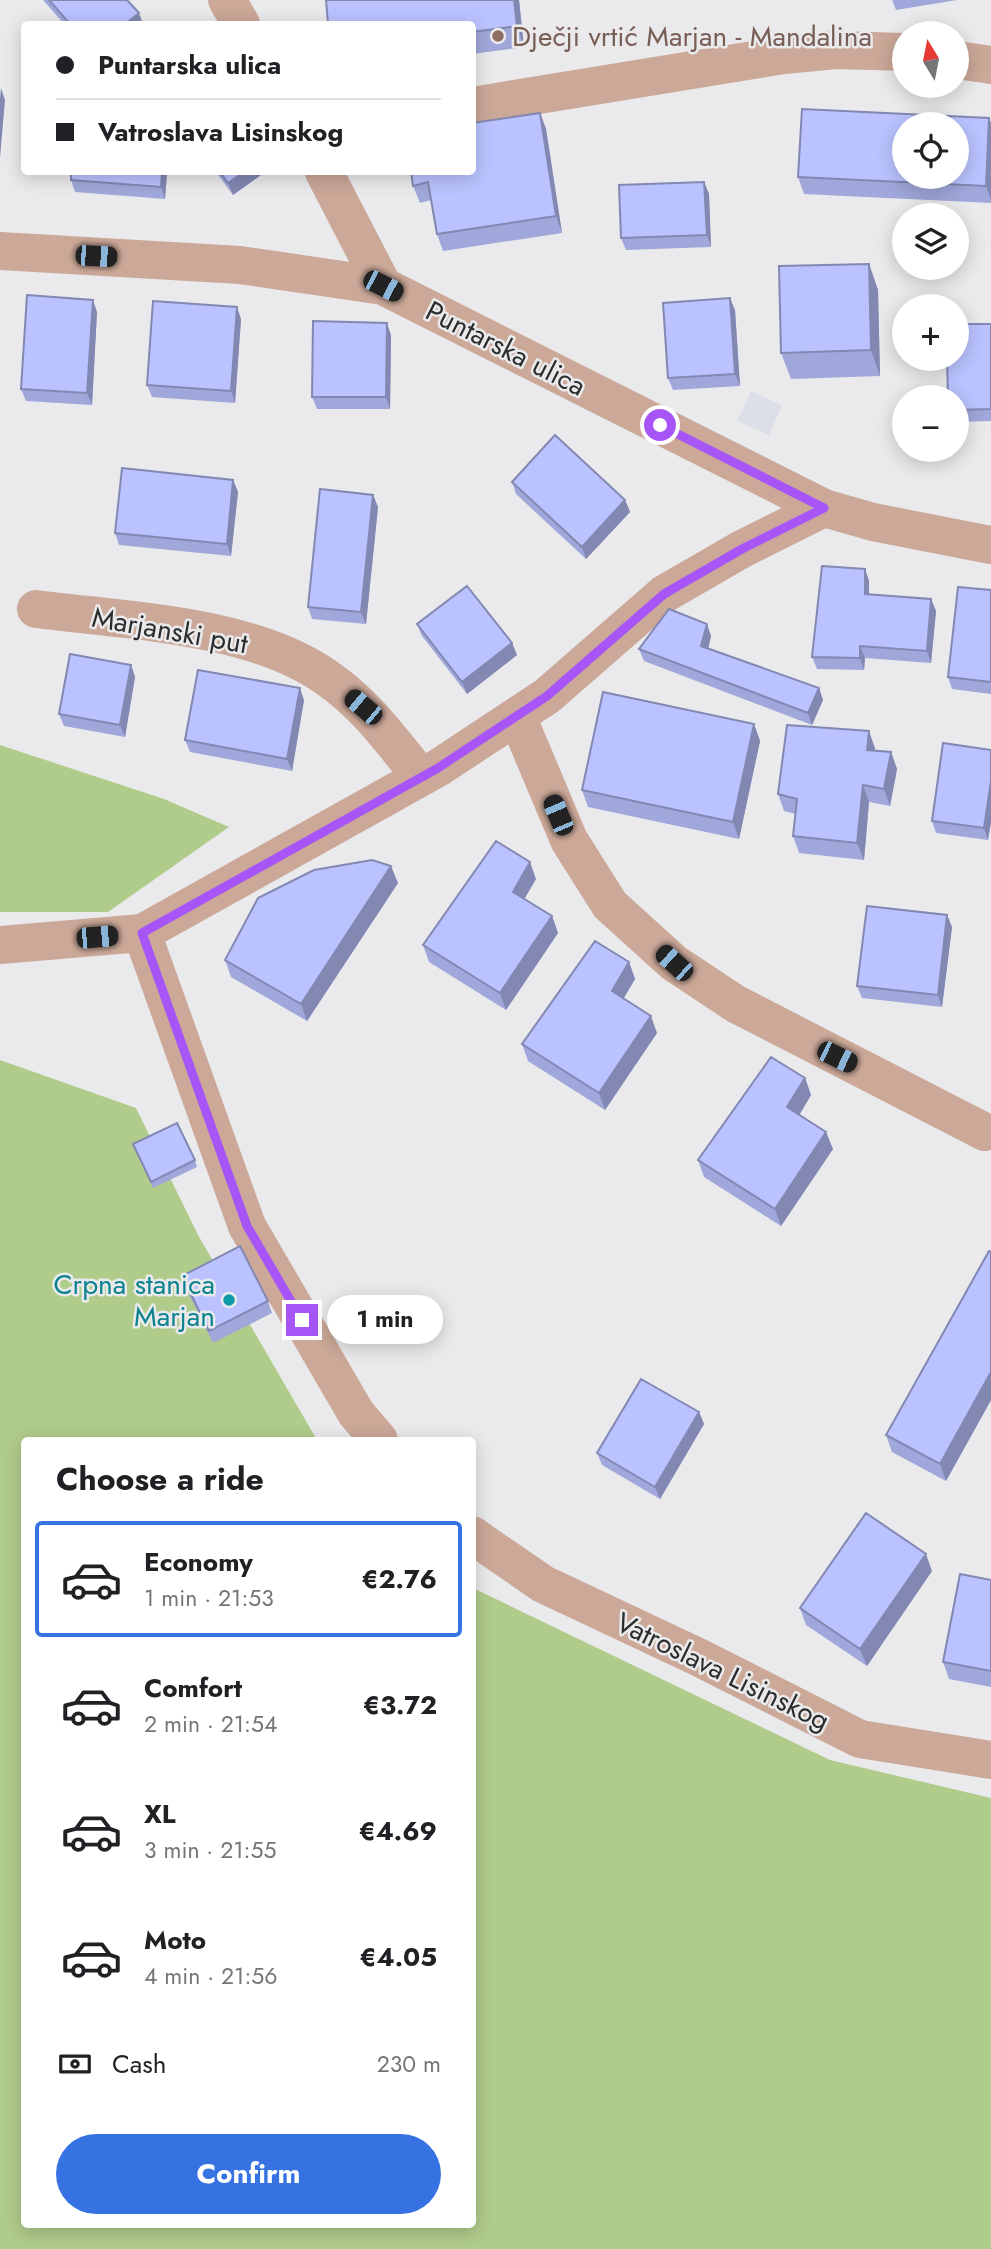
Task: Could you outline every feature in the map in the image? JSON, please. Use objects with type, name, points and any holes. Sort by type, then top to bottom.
[{"type":"street","points":[[227,0],[239,21]]},
{"type":"street","points":[[476,105],[784,55],[836,50],[892,52]]},
{"type":"street","points":[[970,62],[991,65]]},
{"type":"street","points":[[326,175],[383,286]]},
{"type":"street","name":"Puntarska ulica","points":[[0,251],[240,265],[383,286],[824,508]]},
{"type":"street","points":[[0,946],[142,933],[421,777],[547,696],[664,594],[742,549],[824,508],[873,522],[991,545]]},
{"type":"street","name":"Marjanski put","points":[[36,609],[234,636],[292,658],[329,678],[363,707],[421,777]]},
{"type":"street","points":[[517,716],[569,840],[610,905],[674,963],[736,1004],[985,1132]]},
{"type":"street","points":[[142,933],[247,1226],[356,1413],[376,1437]]},
{"type":"street","name":"Vatroslava Lisinskog","points":[[476,1538],[543,1584],[860,1739],[991,1760]]},
{"type":"shaded area","points":[[751,391],[782,405],[769,435],[737,421]]},
{"type":"green space","points":[[0,745],[164,799],[229,827],[108,912],[0,912]]},
{"type":"green space","points":[[0,1060],[136,1108],[198,1235],[315,1437],[21,1437],[21,2228],[476,2228],[476,1589],[830,1760],[991,1798],[991,2249],[0,2249]]},
{"type":"building","points":[[49,0],[127,0],[139,13],[129,21],[67,21]]},
{"type":"building","name":"Dječji vrtić Marjan - Mandalina","points":[[326,0],[514,0],[517,26],[476,31],[476,21],[328,21]]},
{"type":"building","points":[[802,109],[892,113],[892,182],[798,177]]},
{"type":"building","points":[[540,113],[556,216],[437,234],[428,182],[413,186],[411,175],[476,175],[476,122]]},
{"type":"building","points":[[969,117],[989,118],[986,186],[969,185]]},
{"type":"building","points":[[71,175],[162,175],[161,187],[71,180]]},
{"type":"building","points":[[222,175],[240,175],[228,183]]},
{"type":"building","points":[[704,182],[707,235],[621,238],[619,185]]},
{"type":"building","points":[[869,264],[871,350],[781,353],[779,266]]},
{"type":"building","points":[[27,295],[93,300],[87,393],[21,389]]},
{"type":"building","points":[[730,298],[735,374],[668,378],[663,303]]},
{"type":"building","points":[[153,301],[237,307],[231,391],[147,385]]},
{"type":"building","points":[[313,321],[387,323],[386,397],[312,397]]},
{"type":"building","points":[[969,324],[991,324],[991,409],[969,410],[969,385],[948,385],[947,371],[969,371]]},
{"type":"building","points":[[555,435],[625,500],[582,547],[512,482]]},
{"type":"building","points":[[122,468],[233,480],[227,544],[115,533]]},
{"type":"building","points":[[320,489],[373,495],[361,612],[308,607]]},
{"type":"building","points":[[822,566],[865,569],[865,594],[931,599],[927,651],[860,646],[860,658],[812,657]]},
{"type":"building","points":[[467,586],[512,643],[462,682],[417,624]]},
{"type":"building","points":[[958,587],[991,590],[991,682],[948,677]]},
{"type":"building","points":[[669,609],[707,624],[701,646],[819,688],[808,713],[639,649]]},
{"type":"building","points":[[70,654],[131,665],[120,725],[59,714]]},
{"type":"building","points":[[198,670],[300,688],[287,759],[185,740]]},
{"type":"building","points":[[603,692],[754,724],[733,822],[582,790]]},
{"type":"building","points":[[787,725],[869,731],[867,750],[891,752],[884,789],[863,785],[857,843],[793,836],[797,799],[778,794]]},
{"type":"building","points":[[943,743],[991,750],[991,781],[984,828],[932,821]]},
{"type":"building","points":[[496,841],[530,862],[513,892],[552,916],[500,993],[423,945]]},
{"type":"building","points":[[372,860],[391,866],[301,1004],[225,960],[258,898],[314,870]]},
{"type":"building","points":[[867,906],[947,915],[938,995],[857,986]]},
{"type":"building","points":[[595,941],[629,962],[612,991],[651,1016],[599,1093],[522,1044]]},
{"type":"building","points":[[771,1057],[805,1078],[787,1107],[826,1132],[775,1209],[698,1160]]},
{"type":"building","points":[[177,1123],[195,1160],[151,1182],[133,1144]]},
{"type":"building","name":"Crpna stanica Marjan","points":[[240,1246],[268,1301],[209,1331],[182,1276]]},
{"type":"building","points":[[989,1251],[991,1372],[940,1464],[886,1435]]},
{"type":"building","points":[[641,1379],[699,1412],[655,1487],[597,1453]]},
{"type":"building","points":[[866,1513],[926,1554],[860,1649],[800,1608]]},
{"type":"building","points":[[960,1574],[991,1580],[991,1671],[943,1662]]},
{"type":"place","name":"Dječji vrtić Marjan - Mandalina","points":[[498,36]]},
{"type":"place","name":"Crpna stanica Marjan","points":[[229,1300]]},
{"type":"route","points":[[302,1320],[247,1226],[142,933],[438,768],[547,696],[664,594],[742,549],[824,508],[660,425]]}]
